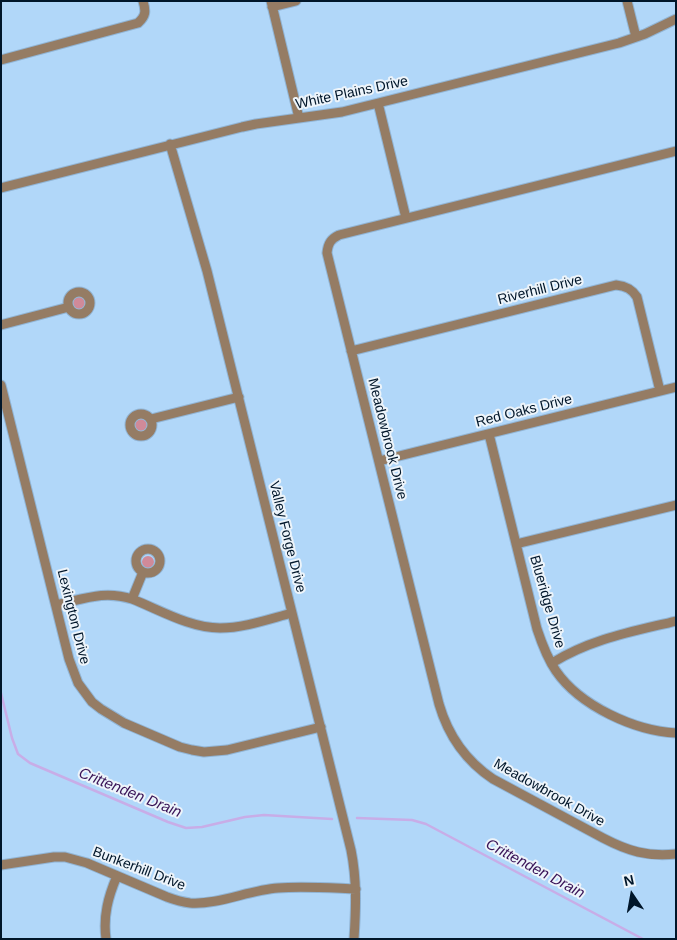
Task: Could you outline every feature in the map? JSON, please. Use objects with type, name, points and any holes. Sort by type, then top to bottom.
[{"type":"street","points":[[1,60],[138,23],[144,19],[143,1]]},
{"type":"street","points":[[296,1],[272,4],[299,118]]},
{"type":"street","points":[[627,1],[636,37]]},
{"type":"street","name":"White Plains Drive","points":[[1,188],[170,144],[256,124],[342,112],[618,43],[676,19]]},
{"type":"street","points":[[378,103],[406,218]]},
{"type":"street","name":"Valley Forge Drive","points":[[170,144],[208,271],[351,850],[356,888],[354,939]]},
{"type":"street","name":"Meadowbrook Drive","points":[[676,151],[339,235],[330,242],[327,253],[442,715],[452,735],[463,752],[493,780],[617,846],[641,854],[676,854]]},
{"type":"street","name":"Riverhill Drive","points":[[352,351],[616,285],[634,292],[637,297],[660,391]]},
{"type":"street","points":[[1,325],[69,307]]},
{"type":"street","name":"Lexington Drive","points":[[1,384],[69,659],[78,683],[96,706],[124,723],[180,747],[204,752],[227,750],[321,728]]},
{"type":"street","name":"Red Oaks Drive","points":[[379,461],[676,387]]},
{"type":"street","points":[[151,420],[238,397]]},
{"type":"street","name":"Blueridge Drive","points":[[489,434],[538,629],[547,654],[557,672],[572,689],[606,712],[640,726],[676,733]]},
{"type":"street","points":[[516,544],[676,504]]},
{"type":"street","points":[[132,599],[143,572]]},
{"type":"street","points":[[56,605],[110,594],[132,599],[187,622],[208,627],[233,627],[292,613]]},
{"type":"street","points":[[552,663],[571,652],[598,641],[676,621]]},
{"type":"street","name":"Bunkerhill Drive","points":[[1,865],[44,858],[65,857],[87,863],[167,897],[191,903],[214,901],[278,888],[356,888]]},
{"type":"street","points":[[106,939],[105,909],[117,876]]},
{"type":"shaded area","points":[[77,297],[81,297],[85,303],[81,309],[77,309],[73,305],[73,301]]},
{"type":"shaded area","points":[[139,419],[143,419],[147,425],[143,431],[139,431],[135,427],[135,423]]},
{"type":"shaded area","points":[[146,556],[150,556],[154,562],[150,568],[146,568],[142,564],[142,560]]},
{"type":"waterway","name":"Crittenden Drain","points":[[1,693],[18,754],[30,763],[168,822],[186,828],[202,827],[245,817],[264,815],[332,819]]},
{"type":"waterway","name":"Crittenden Drain","points":[[357,818],[412,820],[426,824],[643,939]]}]
